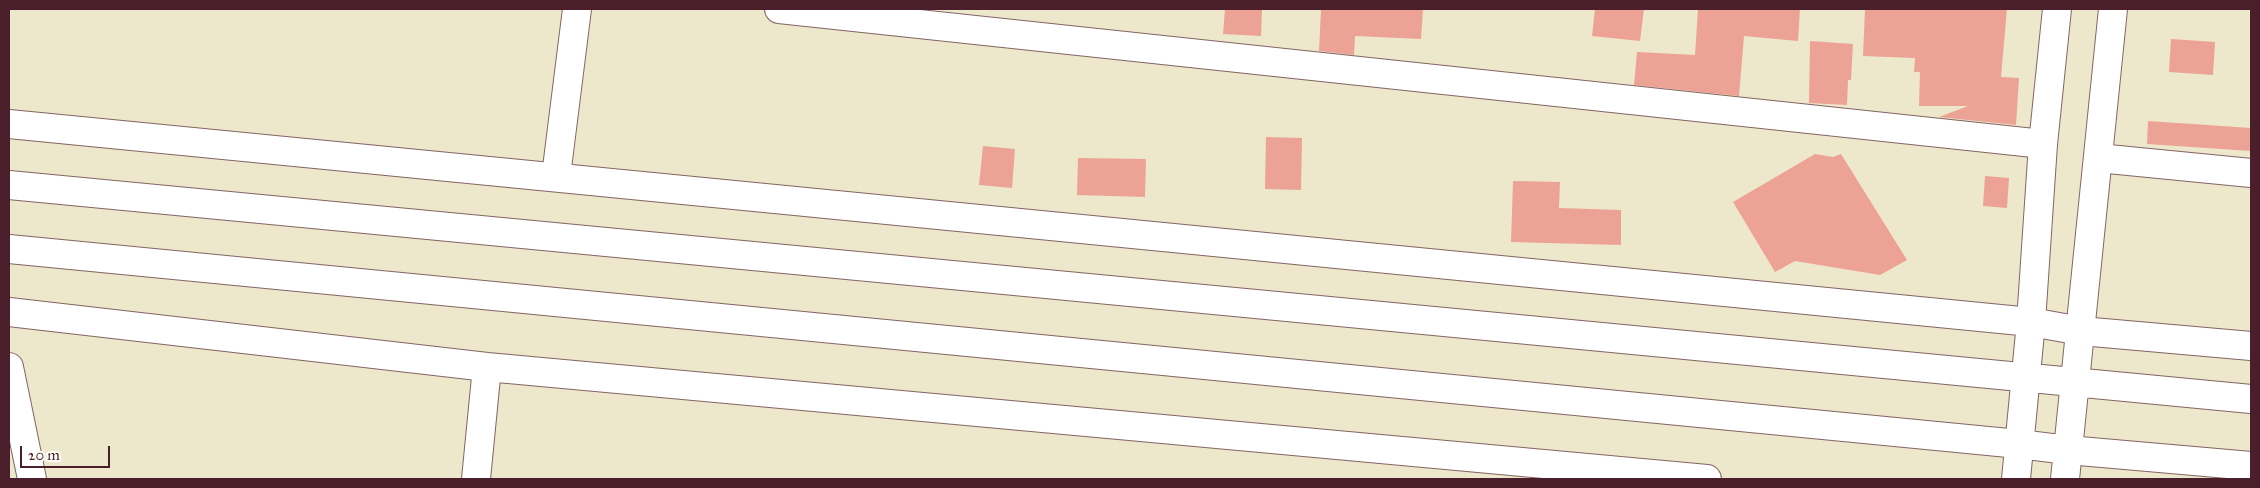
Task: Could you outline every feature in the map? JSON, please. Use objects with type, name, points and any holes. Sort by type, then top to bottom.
[{"type":"street","points":[[556,176],[577,9]]},
{"type":"street","points":[[779,9],[2043,144]]},
{"type":"street","points":[[2016,479],[2031,322],[2043,144],[2057,9]]},
{"type":"street","points":[[2066,479],[2113,9]]},
{"type":"street","points":[[9,124],[556,176],[2031,322],[2081,330],[2251,346]]},
{"type":"street","points":[[2098,158],[2251,173]]},
{"type":"street","points":[[9,185],[2251,399]]},
{"type":"street","points":[[9,249],[2068,450],[2251,466]]},
{"type":"street","points":[[9,312],[486,367],[1708,479]]},
{"type":"street","points":[[9,367],[32,479]]},
{"type":"street","points":[[476,479],[486,367]]},
{"type":"building","points":[[1225,9],[1262,9],[1261,36],[1223,34]]},
{"type":"building","points":[[1321,9],[1423,9],[1421,39],[1355,36],[1354,55],[1319,51]]},
{"type":"building","points":[[1595,9],[1644,9],[1640,41],[1592,36]]},
{"type":"building","points":[[1698,9],[1800,9],[1798,41],[1744,36],[1739,96],[1634,85],[1637,52],[1695,55]]},
{"type":"building","points":[[1865,9],[2007,9],[2001,77],[2019,78],[2016,125],[1939,117],[1968,106],[1919,106],[1920,72],[1914,72],[1915,58],[1863,56]]},
{"type":"building","points":[[2171,39],[2215,42],[2213,75],[2169,72]]},
{"type":"building","points":[[1810,41],[1853,44],[1851,80],[1848,80],[1847,105],[1809,103]]},
{"type":"building","points":[[2148,121],[2251,128],[2251,151],[2147,144]]},
{"type":"building","points":[[1266,137],[1302,138],[1301,190],[1265,189]]},
{"type":"building","points":[[983,146],[1015,149],[1012,188],[979,185]]},
{"type":"building","points":[[1815,154],[1833,157],[1841,154],[1907,260],[1880,275],[1795,261],[1775,272],[1733,202]]},
{"type":"building","points":[[1078,158],[1146,159],[1145,197],[1077,195]]},
{"type":"building","points":[[1985,176],[2009,178],[2007,208],[1983,206]]},
{"type":"building","points":[[1513,181],[1560,182],[1559,208],[1621,210],[1621,245],[1511,242]]}]
